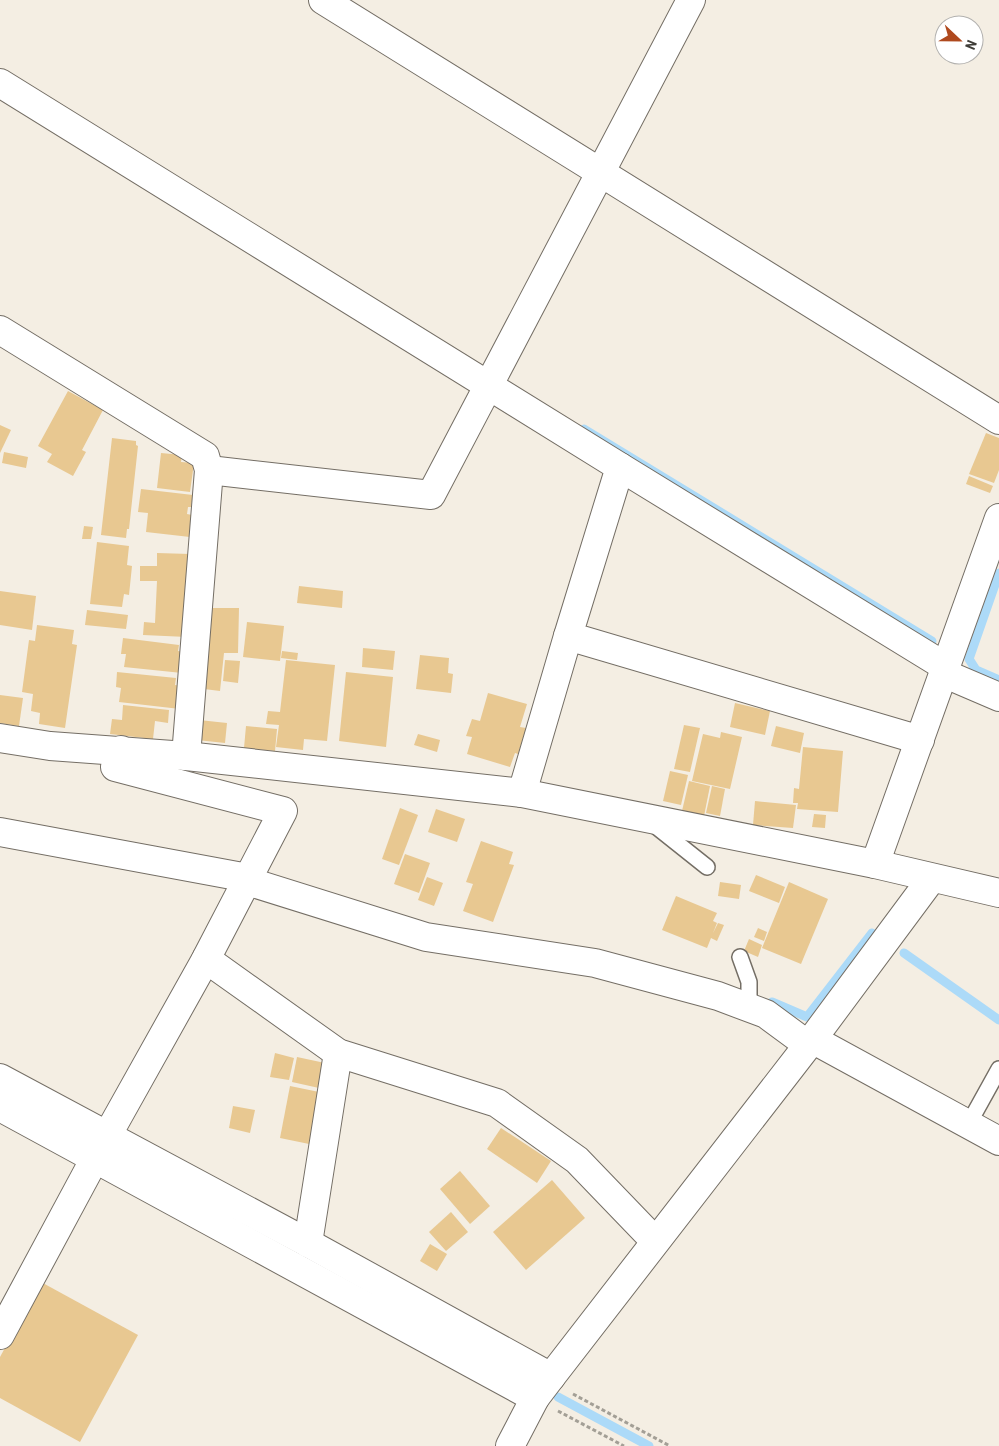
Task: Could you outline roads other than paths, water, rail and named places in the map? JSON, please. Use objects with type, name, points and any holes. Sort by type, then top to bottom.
[{"type":"street","points":[[323,0],[999,420]]},
{"type":"street","points":[[209,470],[431,495],[691,0]]},
{"type":"street","points":[[0,83],[620,466],[944,670],[999,697]]},
{"type":"street","points":[[0,330],[204,456],[209,470],[186,756]]},
{"type":"street","points":[[522,793],[620,466]]},
{"type":"street","points":[[875,864],[999,518]]},
{"type":"street","points":[[568,636],[920,740]]},
{"type":"street","points":[[0,738],[50,746],[186,756],[522,793],[875,864],[999,893]]},
{"type":"street","points":[[0,1335],[101,1147],[206,959],[283,811],[115,767],[121,750]]},
{"type":"street","points":[[0,832],[248,879],[426,937],[596,963],[718,996],[766,1014],[810,1042],[999,1141]]},
{"type":"street","points":[[510,1446],[545,1385],[810,1042],[932,878]]},
{"type":"street","points":[[206,959],[338,1053],[497,1103],[577,1160],[655,1241]]},
{"type":"street","points":[[308,1244],[338,1053]]},
{"type":"street","points":[[0,1078],[101,1147],[545,1385]]},
{"type":"street","points":[[0,1106],[101,1147],[308,1244],[545,1385]]},
{"type":"lane","points":[[644,818],[707,867]]},
{"type":"lane","points":[[740,957],[749,982],[749,1008]]},
{"type":"lane","points":[[968,1124],[999,1068]]},
{"type":"waterway","points":[[584,429],[932,641]]},
{"type":"waterway","points":[[999,573],[969,659],[976,670],[999,680]]},
{"type":"waterway","points":[[772,1002],[807,1017],[872,933]]},
{"type":"waterway","points":[[904,953],[999,1020]]},
{"type":"waterway","points":[[558,1397],[649,1446]]}]
